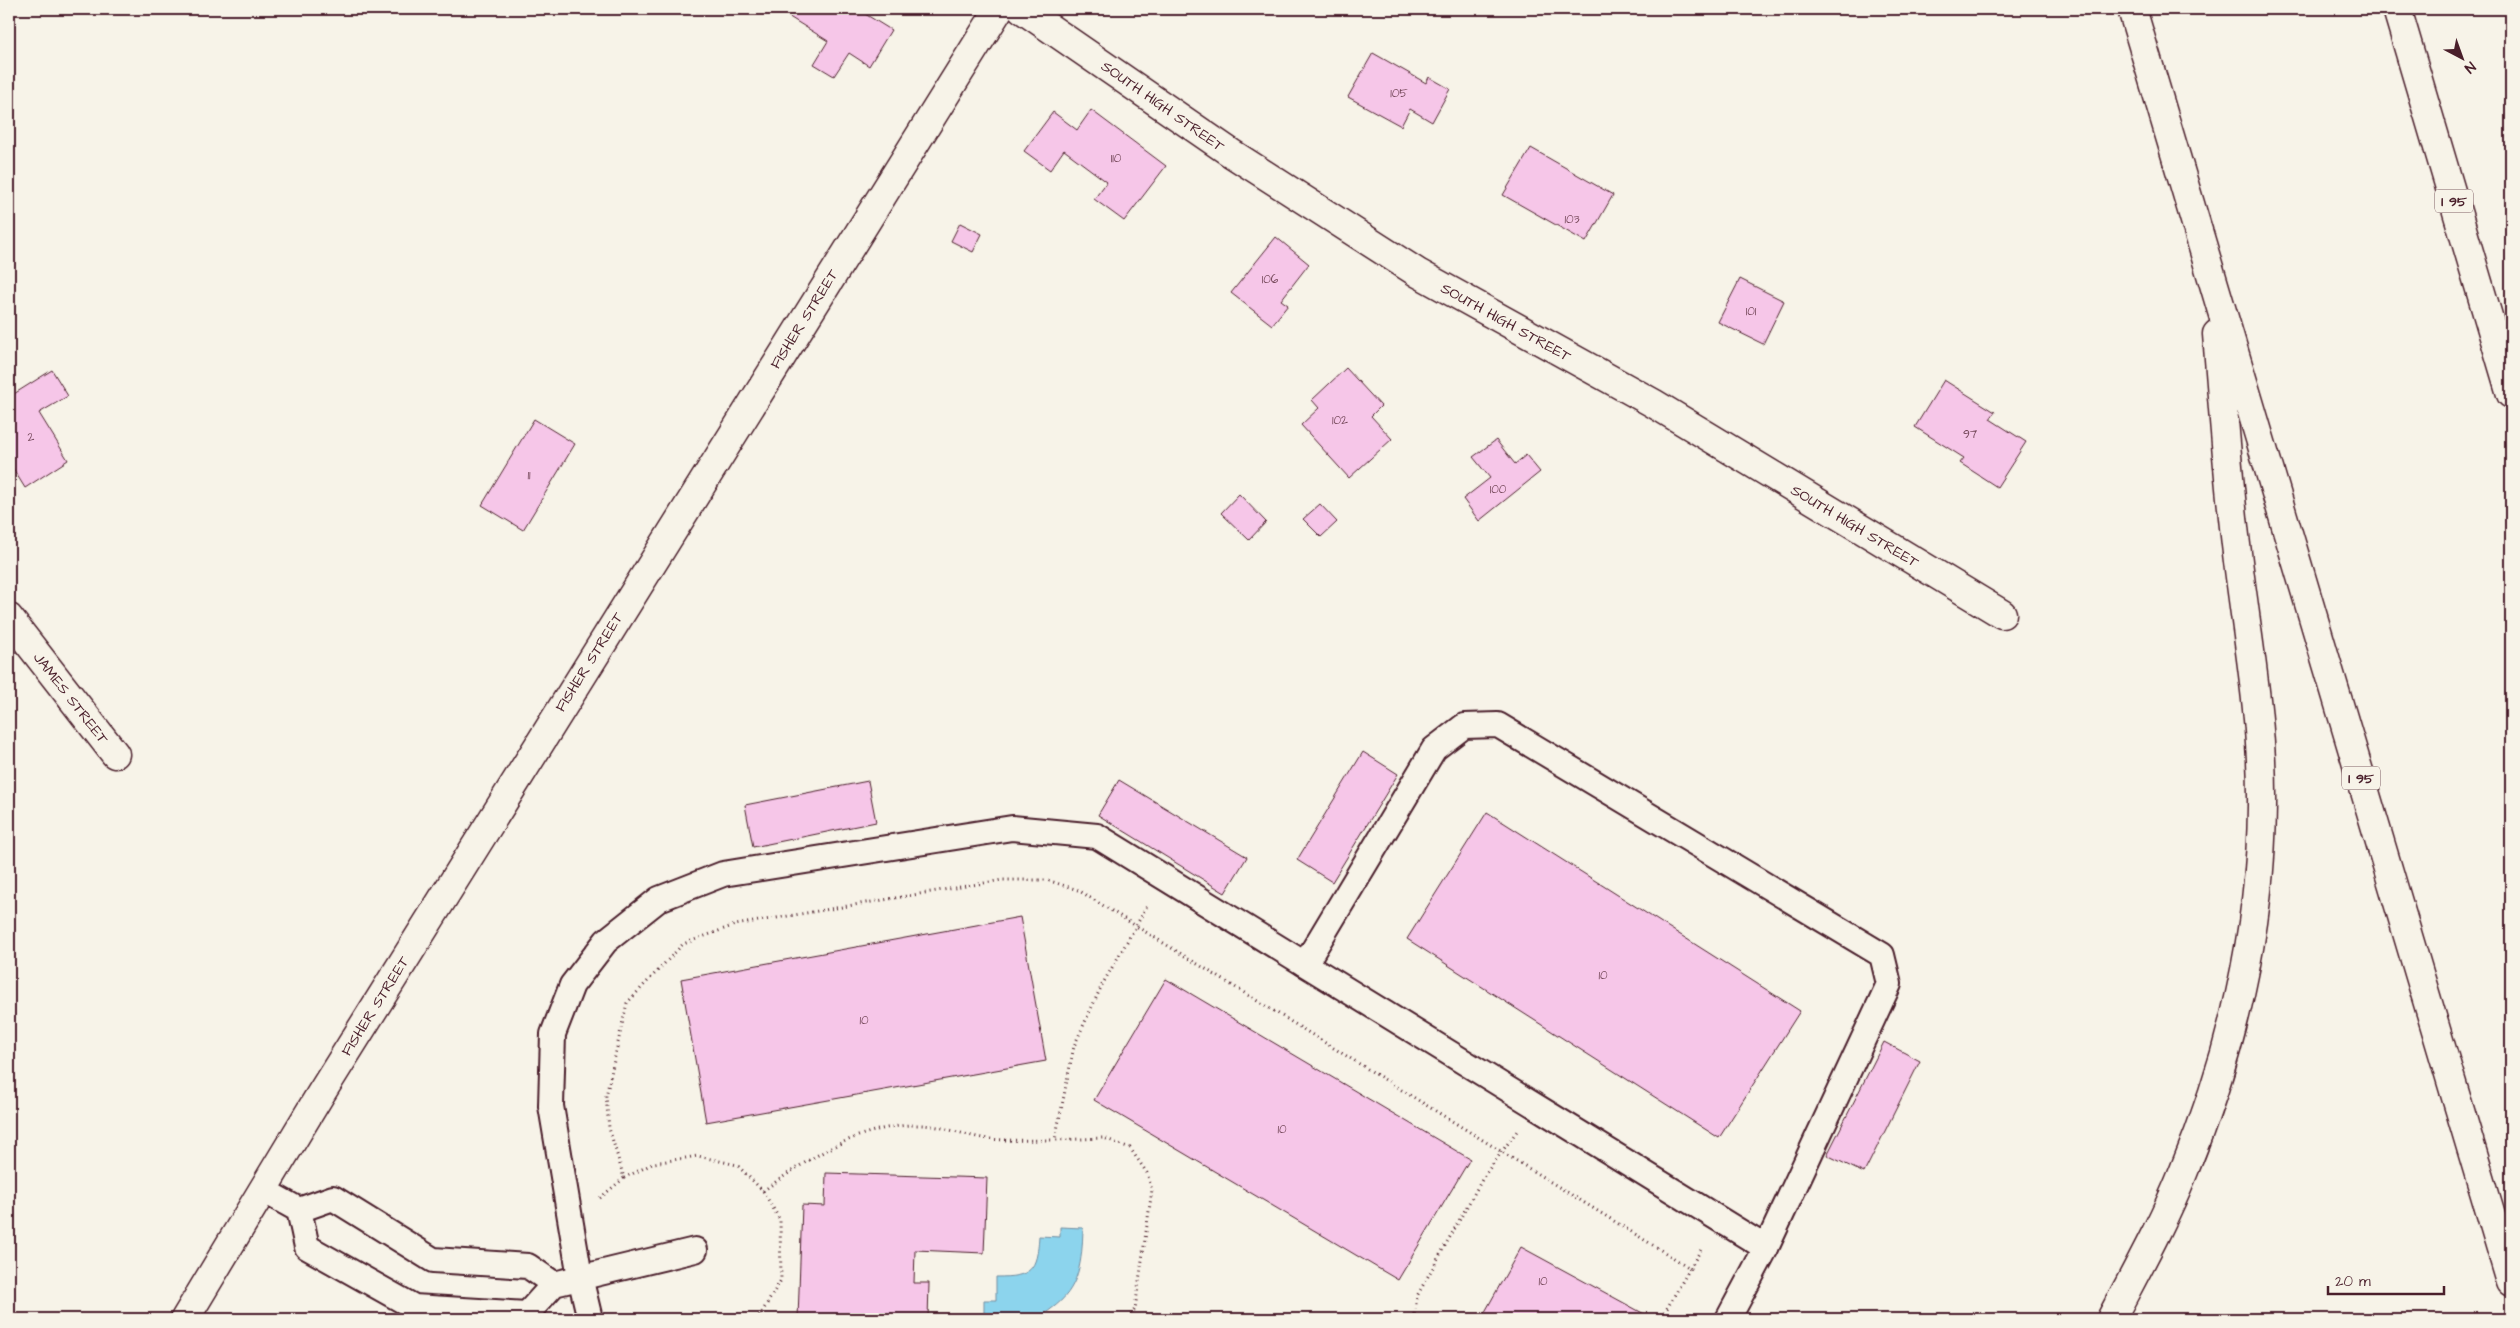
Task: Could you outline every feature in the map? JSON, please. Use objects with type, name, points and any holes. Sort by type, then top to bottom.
[{"type":"main road","name":"FISHER STREET","points":[[185,1319],[534,752],[999,9]]},
{"type":"main road","name":"SOUTH HIGH STREET","points":[[1022,9],[1231,153],[1418,273],[1653,404],[2002,614]]},
{"type":"main road","name":"I 95","points":[[2132,9],[2511,1282]]},
{"type":"main road","name":"I 95","points":[[2397,9],[2511,394]]},
{"type":"main road","points":[[2111,1319],[2169,1205],[2210,1102],[2244,972],[2258,871],[2262,809],[2261,741],[2251,647],[2237,552],[2211,273]]},
{"type":"main road","name":"JAMES STREET","points":[[9,618],[115,754]]},
{"type":"lane","points":[[1305,964],[1434,749],[1464,726],[1498,725],[1882,955],[1889,984],[1766,1248],[1728,1319]]},
{"type":"lane","points":[[590,1319],[580,1277],[551,1106],[553,1034],[572,985],[606,941],[659,899],[722,874],[1012,828],[1096,836],[1766,1248]]},
{"type":"lane","points":[[263,1190],[299,1210],[333,1198],[433,1260],[528,1266],[554,1284]]},
{"type":"lane","points":[[299,1210],[307,1247],[414,1307],[527,1314],[554,1284],[695,1250]]},
{"type":"path","points":[[1055,1140],[1074,1046],[1102,986],[1164,878]]},
{"type":"path","points":[[624,1178],[610,1128],[606,1096],[627,1003],[683,944],[734,925],[1002,880],[1047,880],[1078,890],[1690,1268],[1662,1319]]},
{"type":"path","points":[[1414,1319],[1417,1296],[1484,1176],[1534,1105]]},
{"type":"path","points":[[763,1191],[801,1163],[867,1132],[893,1126],[921,1124],[990,1139],[1055,1140],[1104,1138],[1113,1141],[1130,1148],[1147,1173],[1152,1190],[1148,1230],[1135,1309],[1128,1319]]},
{"type":"path","points":[[569,1208],[604,1197],[624,1178],[654,1163],[698,1156],[737,1166],[763,1191],[780,1220],[781,1280],[758,1319]]},
{"type":"water","points":[[1060,1227],[1083,1228],[1082,1252],[1078,1273],[1068,1293],[1049,1311],[1036,1318],[1019,1320],[984,1319],[984,1300],[996,1300],[996,1277],[1017,1276],[1030,1270],[1036,1257],[1039,1236],[1060,1237]]},
{"type":"building","points":[[786,9],[857,9],[891,30],[869,66],[849,53],[834,76],[814,64],[828,41],[783,13]]},
{"type":"building","points":[[1373,53],[1426,83],[1429,77],[1450,89],[1432,122],[1410,109],[1401,126],[1348,97]]},
{"type":"building","points":[[1091,110],[1166,166],[1124,221],[1094,199],[1107,182],[1064,150],[1050,170],[1024,151],[1053,112],[1077,130]]},
{"type":"building","points":[[1531,148],[1613,195],[1586,242],[1503,195]]},
{"type":"building","points":[[960,223],[982,234],[973,252],[951,241]]},
{"type":"building","points":[[1276,237],[1309,264],[1281,300],[1288,305],[1272,325],[1231,293]]},
{"type":"building","points":[[1740,279],[1784,301],[1763,344],[1718,322]]},
{"type":"building","points":[[1346,368],[1381,406],[1371,416],[1392,439],[1349,478],[1301,425],[1319,408],[1312,400]]},
{"type":"building","points":[[52,370],[68,396],[39,413],[68,460],[25,488],[9,462],[9,397]]},
{"type":"building","points":[[1944,380],[1995,412],[1990,419],[2026,442],[1997,487],[1960,463],[1964,458],[1915,427]]},
{"type":"building","points":[[534,419],[575,444],[523,530],[482,505]]},
{"type":"building","points":[[1496,440],[1515,464],[1526,455],[1540,472],[1479,521],[1463,499],[1490,478],[1473,457]]},
{"type":"building","points":[[1239,494],[1266,522],[1249,540],[1221,513]]},
{"type":"building","points":[[1320,504],[1337,522],[1321,537],[1303,519]]},
{"type":"building","points":[[1363,752],[1398,774],[1332,882],[1297,860]]},
{"type":"building","points":[[1119,780],[1247,857],[1225,893],[1098,815]]},
{"type":"building","points":[[868,781],[876,822],[753,847],[745,805]]},
{"type":"building","points":[[1487,812],[1800,1011],[1719,1138],[1407,939]]},
{"type":"building","points":[[1020,917],[1046,1061],[706,1122],[681,979]]},
{"type":"building","points":[[1166,979],[1470,1159],[1398,1280],[1094,1100]]},
{"type":"building","points":[[1884,1042],[1920,1061],[1864,1173],[1827,1155]]},
{"type":"building","points":[[826,1173],[987,1178],[984,1253],[915,1250],[914,1283],[929,1283],[928,1319],[798,1319],[802,1205],[825,1206]]},
{"type":"building","points":[[1521,1247],[1648,1316],[1646,1319],[1481,1319]]}]
